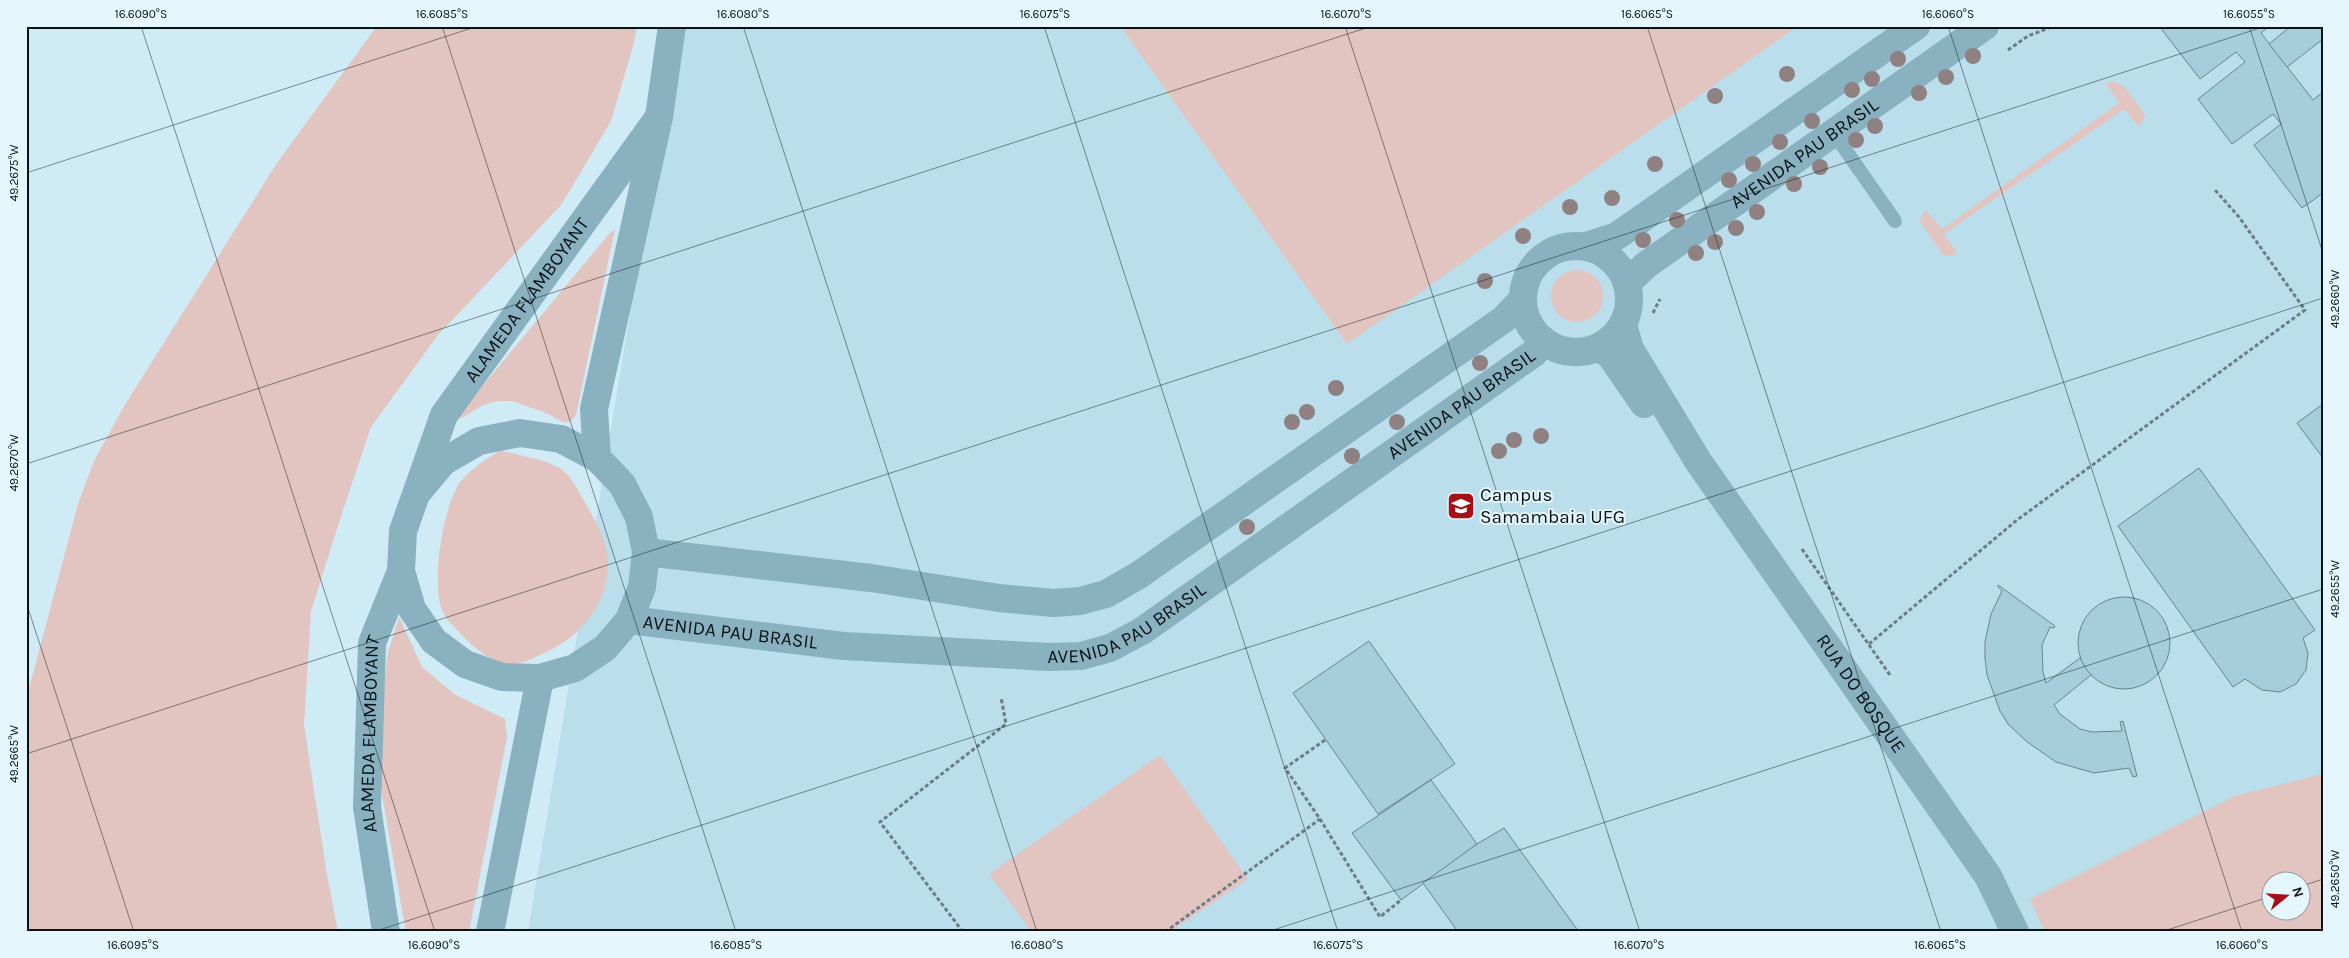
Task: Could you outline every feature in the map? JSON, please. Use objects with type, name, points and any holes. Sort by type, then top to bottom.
[{"type":"street","name":"ALAMEDA FLAMBOYANT","points":[[597,458],[594,408],[659,118],[672,26]]},
{"type":"street","points":[[1586,246],[1611,259],[1627,283],[1629,308],[1623,325],[1612,338],[1599,348],[1574,353],[1559,350],[1544,342],[1533,330],[1525,315],[1523,299],[1528,276],[1542,258],[1555,250],[1570,245],[1586,246],[1617,236],[1916,26]]},
{"type":"street","name":"AVENIDA PAU BRASIL","points":[[1627,283],[1646,265],[1985,26]]},
{"type":"street","name":"ALAMEDA FLAMBOYANT","points":[[386,932],[367,807],[372,643],[401,571],[403,531],[444,415],[659,118]]},
{"type":"street","name":"AVENIDA PAU BRASIL","points":[[646,552],[870,578],[999,598],[1053,603],[1080,601],[1106,594],[1139,575],[1504,319],[1523,299]]},
{"type":"street","name":"RUA DO BOSQUE","points":[[1623,325],[1630,349],[1698,461],[1988,876],[2015,932]]},
{"type":"street","name":"AVENIDA PAU BRASIL","points":[[629,620],[844,646],[991,655],[1081,656],[1110,648],[1142,631],[1534,353],[1544,342]]},
{"type":"street","name":"RUA DO BOSQUE","points":[[1599,348],[1610,356],[1640,400],[1698,461]]},
{"type":"street","points":[[401,571],[412,609],[434,641],[465,664],[502,677],[540,678],[575,668],[605,648],[629,620],[642,587],[646,552],[639,516],[622,484],[597,458],[561,439],[520,433],[479,441],[443,462],[417,493]]},
{"type":"street","points":[[490,932],[540,678]]},
{"type":"lane","points":[[1833,132],[1895,221]]},
{"type":"path","points":[[1869,644],[2017,520],[2305,310],[2239,217],[2215,190]]},
{"type":"path","points":[[963,932],[880,822],[1006,724],[1001,697]]},
{"type":"path","points":[[1325,740],[1285,768],[1320,819],[1380,917],[1401,900]]},
{"type":"path","points":[[1166,932],[1320,819]]},
{"type":"shaded area","points":[[377,26],[637,26],[634,43],[611,121],[561,205],[438,335],[371,427],[343,510],[311,611],[304,725],[327,875],[338,932],[26,932],[26,700],[78,504],[94,461],[123,408],[277,163]]},
{"type":"shaded area","name":"Campus Samambaia UFG","points":[[680,26],[2323,26],[2323,932],[528,932],[660,132]]},
{"type":"shaded area","points":[[1120,26],[1798,26],[1347,344]]},
{"type":"shaded area","points":[[2112,81],[2124,86],[2144,113],[2145,117],[2139,127],[2124,109],[1944,234],[1957,253],[1951,256],[1943,255],[1919,220],[1926,210],[1942,229],[2119,103],[2106,84]]},
{"type":"shaded area","points":[[615,229],[576,415],[571,421],[565,423],[546,413],[512,401],[498,401],[483,405],[462,418],[455,419],[609,234]]},
{"type":"shaded area","points":[[1572,270],[1582,270],[1596,277],[1603,291],[1603,301],[1596,315],[1582,322],[1572,322],[1562,318],[1555,311],[1551,301],[1551,291],[1555,281],[1562,274]]},
{"type":"shaded area","points":[[500,451],[543,461],[565,472],[576,487],[597,524],[603,538],[608,560],[604,589],[599,602],[583,625],[573,635],[550,650],[529,660],[513,664],[499,662],[491,658],[466,639],[447,619],[441,607],[438,591],[438,571],[443,528],[454,492],[470,472]]},
{"type":"shaded area","points":[[399,617],[422,667],[454,694],[505,719],[507,738],[469,932],[406,932],[379,778],[382,699],[388,652]]},
{"type":"shaded area","points":[[1160,755],[1248,879],[1170,932],[1032,932],[989,874]]},
{"type":"shaded area","points":[[2323,774],[2323,932],[2045,932],[2030,899],[2235,796]]},
{"type":"building","points":[[2159,26],[2269,26],[2261,33],[2313,100],[2323,92],[2323,193],[2302,208],[2254,145],[2281,124],[2273,114],[2232,144],[2198,99],[2245,62],[2236,52],[2200,79]]},
{"type":"building","points":[[2291,26],[2323,26],[2323,39],[2287,67],[2269,44]]},
{"type":"building","points":[[2323,404],[2323,458],[2297,423]]},
{"type":"building","points":[[2199,468],[2315,630],[2303,638],[2308,653],[2306,670],[2296,684],[2280,692],[2262,690],[2245,679],[2233,687],[2118,526]]},
{"type":"building","points":[[1998,585],[2055,626],[2054,628],[2050,627],[2042,645],[2043,672],[2046,683],[2080,658],[2091,675],[2054,705],[2060,714],[2080,729],[2092,732],[2122,731],[2120,722],[2123,721],[2137,776],[2133,777],[2129,768],[2094,773],[2056,762],[2026,741],[2008,724],[2000,711],[1987,675],[1985,658],[1985,642],[1991,614],[2002,591]]},
{"type":"building","points":[[2124,597],[2142,600],[2157,610],[2167,625],[2170,643],[2167,661],[2157,676],[2142,686],[2124,689],[2106,686],[2091,676],[2081,661],[2078,643],[2081,625],[2091,610],[2106,600]]},
{"type":"building","points":[[1369,641],[1455,764],[1378,814],[1293,693]]},
{"type":"building","points":[[1431,780],[1477,844],[1401,900],[1352,833]]},
{"type":"building","points":[[1504,828],[1579,932],[1458,932],[1423,883],[1477,844]]},
{"type":"place","name":"Campus Samambaia UFG","points":[[1461,506]]}]
